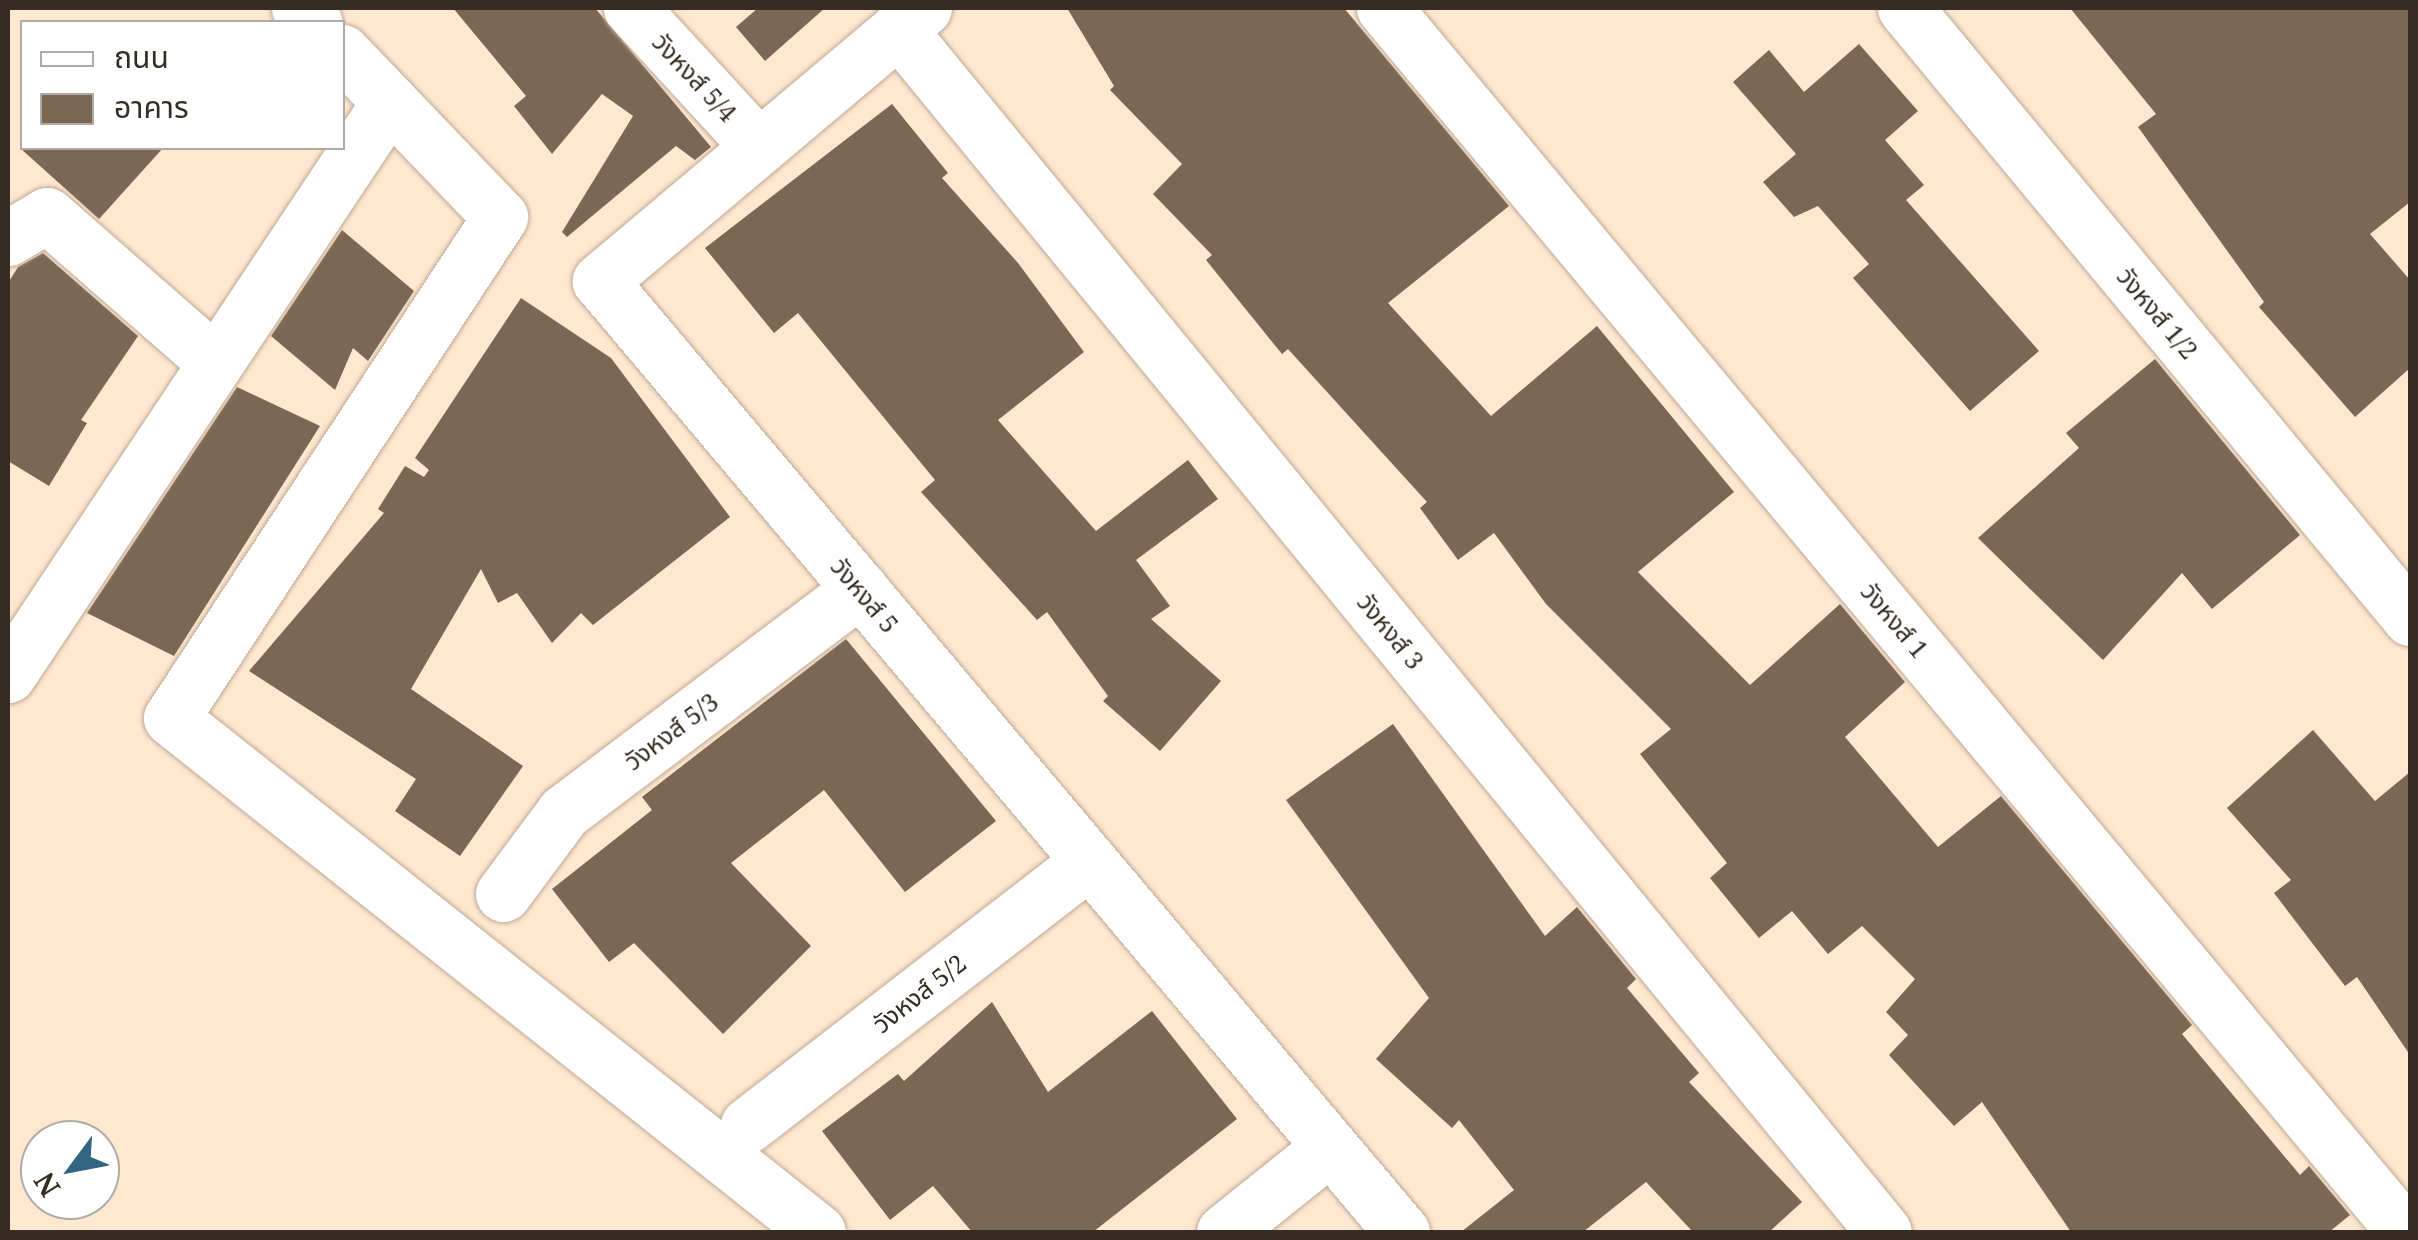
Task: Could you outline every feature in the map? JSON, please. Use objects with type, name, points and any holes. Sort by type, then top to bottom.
[{"type":"street","name":"วังหงส์ 5/4","points":[[631,8],[760,146]]},
{"type":"street","name":"วังหงส์ 1","points":[[1384,8],[2405,1232]]},
{"type":"street","name":"วังหงส์ 1/2","points":[[1905,8],[2410,618]]},
{"type":"street","name":"วังหงส์ 5","points":[[911,18],[600,280],[1402,1232]]},
{"type":"street","name":"วังหงส์ 3","points":[[911,18],[1884,1232]]},
{"type":"street","points":[[345,55],[500,217],[171,718],[818,1232]]},
{"type":"street","points":[[8,676],[390,101]]},
{"type":"street","points":[[8,238],[47,215],[214,362]]},
{"type":"street","name":"วังหงส์ 5/3","points":[[503,894],[564,812],[860,589]]},
{"type":"street","name":"วังหงส์ 5/2","points":[[748,1125],[1089,861]]},
{"type":"street","points":[[1224,1232],[1330,1147]]},
{"type":"building","points":[[453,8],[595,8],[711,147],[695,160],[676,146],[567,237],[562,232],[633,116],[602,94],[552,154],[514,106],[526,96]]},
{"type":"building","points":[[758,8],[825,8],[765,61],[736,27]]},
{"type":"building","points":[[1067,8],[1344,8],[1509,206],[1388,303],[1491,416],[1597,326],[1734,492],[1638,572],[1750,685],[1840,604],[1905,682],[1845,737],[1938,847],[2001,796],[2192,1025],[2182,1034],[2300,1175],[2309,1166],[2350,1215],[2329,1232],[2071,1232],[1982,1102],[1954,1126],[1889,1055],[1908,1035],[1886,1012],[1915,979],[1862,926],[1828,954],[1792,911],[1759,938],[1710,878],[1727,863],[1640,754],[1671,729],[1546,604],[1494,533],[1458,560],[1420,508],[1427,502],[1288,349],[1282,354],[1206,260],[1212,255],[1153,194],[1182,164],[1110,90],[1114,86]]},
{"type":"building","points":[[2070,8],[2410,8],[2410,202],[2370,234],[2410,280],[2410,368],[2355,417],[2259,307],[2264,302],[2138,127],[2156,114]]},
{"type":"building","points":[[1859,44],[1918,111],[1885,140],[1924,185],[1906,200],[2039,351],[1970,411],[1853,278],[1869,264],[1818,206],[1794,217],[1763,182],[1796,154],[1733,82],[1769,50],[1804,92]]},
{"type":"building","points":[[892,104],[948,173],[942,178],[1018,263],[1084,352],[998,420],[1096,531],[1188,460],[1218,499],[1136,560],[1170,606],[1151,619],[1221,681],[1160,751],[1103,701],[1108,696],[1047,612],[1037,620],[921,492],[935,480],[798,313],[774,333],[705,248]]},
{"type":"building","points":[[22,150],[161,150],[99,219]]},
{"type":"building","points":[[342,230],[414,291],[368,361],[353,348],[335,390],[271,336]]},
{"type":"building","points":[[43,253],[138,336],[81,420],[87,423],[49,486],[8,461],[8,283],[18,267]]},
{"type":"building","points":[[521,298],[611,358],[730,517],[593,625],[581,613],[552,643],[517,593],[498,603],[481,569],[411,689],[523,766],[460,856],[395,811],[416,779],[249,671],[384,513],[378,509],[405,466],[424,477],[429,470],[415,458]]},
{"type":"building","points":[[2155,359],[2300,535],[2212,609],[2182,573],[2103,660],[1978,538],[2079,448],[2066,433]]},
{"type":"building","points":[[237,387],[320,426],[174,656],[87,613]]},
{"type":"building","points":[[846,639],[996,821],[905,892],[824,790],[731,863],[811,946],[723,1034],[634,943],[609,962],[552,889],[652,810],[642,797]]},
{"type":"building","points":[[1393,724],[1545,936],[1577,907],[1636,979],[1627,988],[1699,1073],[1689,1082],[1802,1202],[1769,1232],[1693,1232],[1646,1182],[1583,1232],[1461,1232],[1514,1190],[1459,1120],[1452,1128],[1376,1059],[1429,998],[1286,800]]},
{"type":"building","points":[[2313,730],[2375,801],[2410,772],[2410,1055],[2357,977],[2345,986],[2274,893],[2291,880],[2227,808]]},
{"type":"building","points":[[992,1002],[1048,1092],[1152,1011],[1237,1119],[1093,1232],[972,1232],[933,1186],[890,1220],[822,1131],[898,1074],[904,1081]]}]
